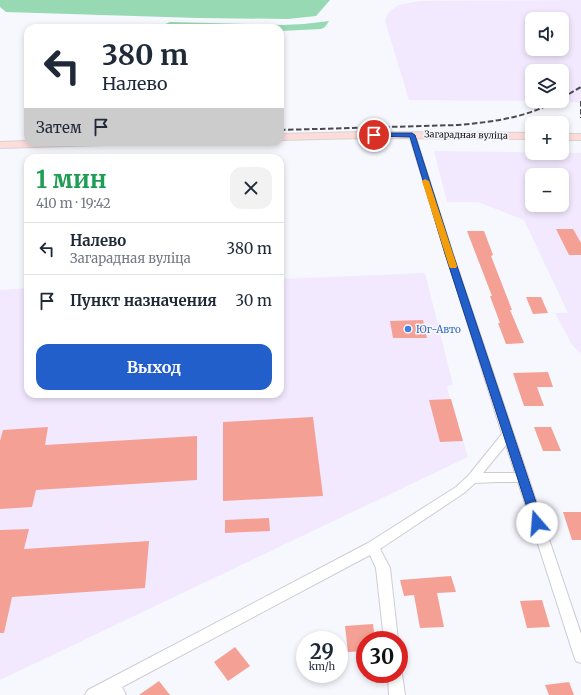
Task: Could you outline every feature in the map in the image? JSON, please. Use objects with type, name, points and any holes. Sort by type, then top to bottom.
[{"type":"main road","name":"Загарадная вуліца","points":[[284,137],[412,135],[525,136]]},
{"type":"main road","points":[[569,137],[581,137]]},
{"type":"main road","points":[[0,145],[24,144]]},
{"type":"street","points":[[412,135],[449,254],[581,656]]},
{"type":"street","points":[[93,695],[116,690],[373,547],[460,490],[472,479],[509,434]]},
{"type":"street","points":[[472,479],[497,477],[523,478]]},
{"type":"street","points":[[373,547],[383,568],[390,631]]},
{"type":"street","points":[[396,683],[397,695]]},
{"type":"shaded area","points":[[581,0],[581,103],[569,102],[569,64],[525,64],[525,101],[409,100],[385,21],[388,13],[398,5],[420,1]]},
{"type":"shaded area","points":[[434,151],[525,152],[525,160],[569,160],[569,153],[581,153],[581,354],[572,345],[555,313],[568,313],[524,220],[478,202],[447,202]]},
{"type":"shaded area","points":[[425,273],[453,385],[447,386],[449,395],[468,457],[0,680],[0,290],[24,288],[24,398],[284,398],[284,279]]},
{"type":"green space","points":[[0,0],[330,0],[316,16],[288,19],[198,18],[6,12],[0,7]]},
{"type":"green space","points":[[329,21],[325,27],[321,29],[284,31],[284,25]]},
{"type":"green space","points":[[170,22],[245,24],[165,24]]},
{"type":"building","points":[[556,229],[573,229],[581,243],[581,255],[569,255]]},
{"type":"building","points":[[467,231],[484,231],[493,255],[491,256],[512,310],[510,310],[524,343],[506,344],[490,296],[492,296]]},
{"type":"building","points":[[526,297],[541,297],[548,313],[533,314]]},
{"type":"building","name":"Юг-Авто","points":[[423,320],[427,338],[393,338],[390,321]]},
{"type":"building","points":[[548,372],[553,387],[537,387],[544,406],[524,406],[513,373]]},
{"type":"building","points":[[451,399],[463,441],[440,442],[429,400]]},
{"type":"building","points":[[313,417],[323,496],[223,501],[223,422]]},
{"type":"building","points":[[48,427],[45,445],[197,436],[197,480],[36,490],[32,507],[0,509],[0,441],[3,430]]},
{"type":"building","points":[[534,427],[551,427],[561,451],[543,451]]},
{"type":"building","points":[[563,512],[581,512],[581,540],[572,540]]},
{"type":"building","points":[[269,518],[270,531],[225,533],[225,520]]},
{"type":"building","points":[[29,529],[24,549],[149,541],[145,588],[12,597],[4,633],[0,633],[0,530]]},
{"type":"building","points":[[451,576],[456,592],[437,593],[444,627],[420,628],[414,595],[404,596],[400,580]]},
{"type":"building","points":[[542,600],[550,627],[527,628],[520,601]]},
{"type":"building","points":[[373,624],[374,631],[356,631],[356,652],[348,652],[348,631],[346,631],[345,626]]},
{"type":"building","points":[[235,647],[250,666],[228,681],[214,662]]},
{"type":"building","points":[[159,681],[170,695],[139,695]]},
{"type":"building","points":[[569,682],[574,695],[549,695],[545,685]]},
{"type":"railway","points":[[569,94],[581,87]]},
{"type":"railway","points":[[581,101],[581,118]]},
{"type":"railway","points":[[284,130],[471,124],[496,121],[532,112],[542,108]]},
{"type":"slow traffic","points":[[425,181],[453,266]]},
{"type":"place","name":"Юг-Авто","points":[[408,329]]},
{"type":"route","points":[[374,135],[412,135],[422,173],[537,523]]}]
